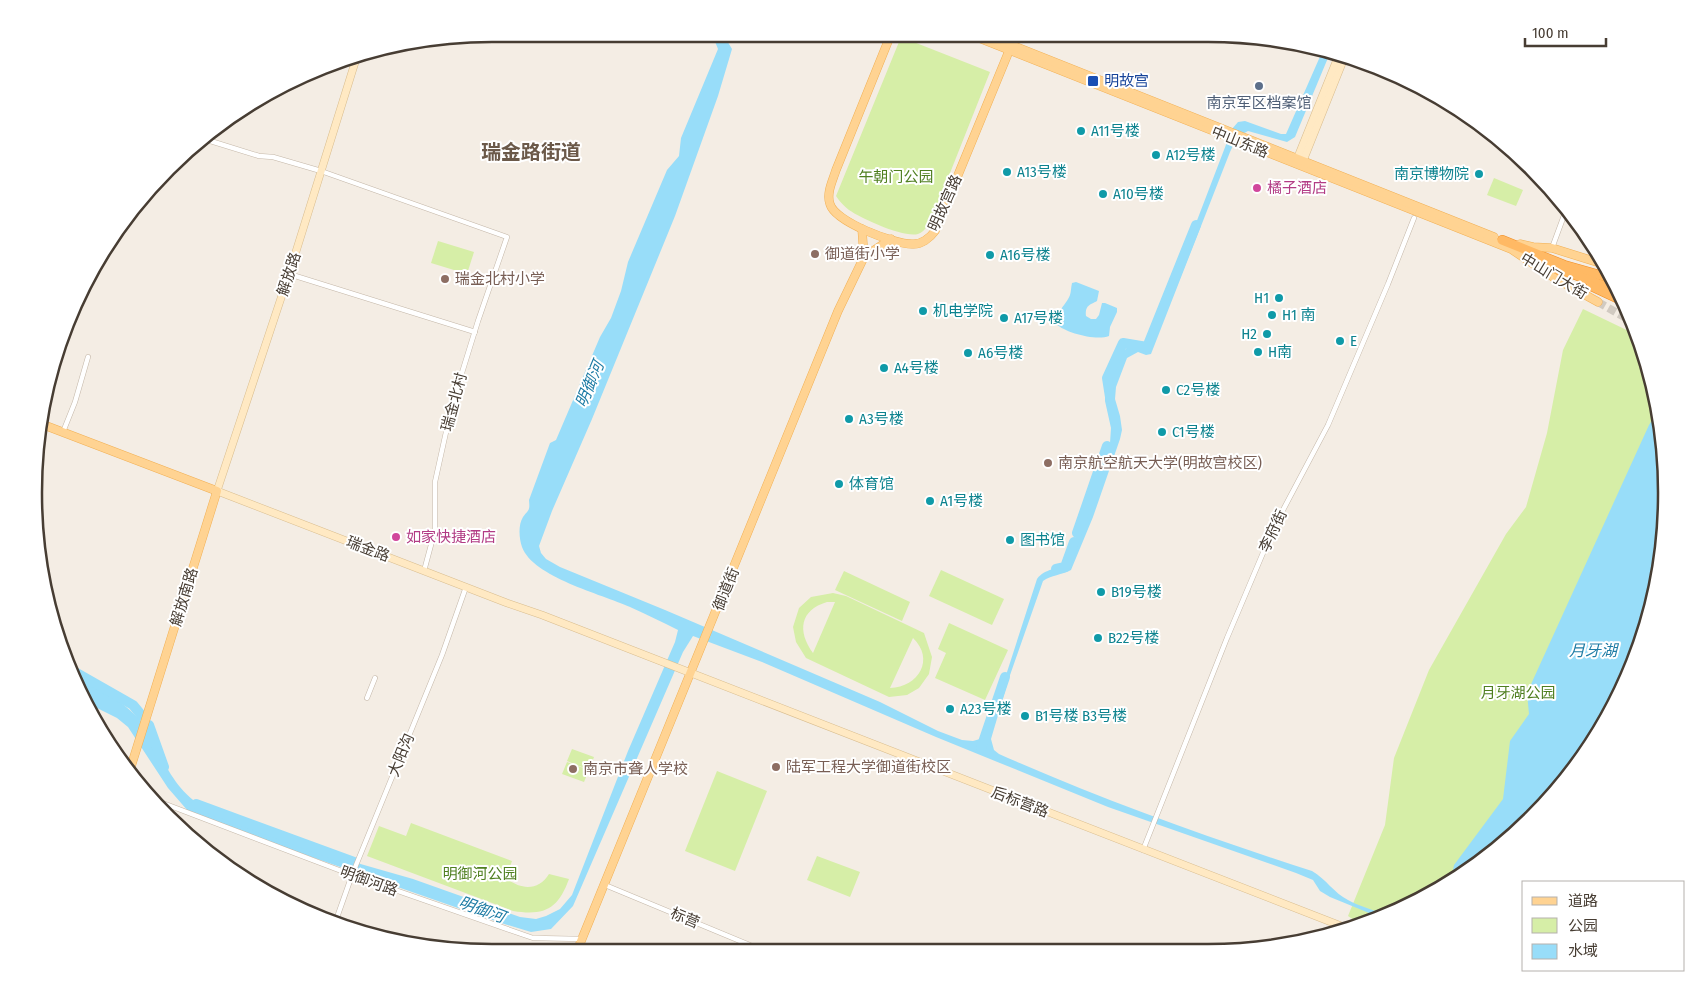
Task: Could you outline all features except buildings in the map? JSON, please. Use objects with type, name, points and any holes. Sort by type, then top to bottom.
[{"type":"highway","points":[[1502,240],[1604,282]]},
{"type":"highway","points":[[1511,250],[1607,287]]},
{"type":"highway","points":[[1539,261],[1612,296]]},
{"type":"highway","points":[[1564,265],[1601,275]]},
{"type":"main road","name":"明故宫路","points":[[888,42],[836,170],[829,195],[830,206],[834,212],[846,221],[862,229],[912,244],[927,239],[934,231],[1013,42]]},
{"type":"main road","name":"中山东路","points":[[992,42],[1502,240]]},
{"type":"main road","name":"中山东路","points":[[999,42],[1010,48]]},
{"type":"main road","points":[[1299,162],[1342,63]]},
{"type":"main road","name":"解放路","points":[[217,491],[289,274],[354,64]]},
{"type":"main road","name":"中山东路","points":[[1299,162],[1511,250]]},
{"type":"main road","points":[[862,229],[864,257],[891,239]]},
{"type":"main road","name":"中山门大街","points":[[1502,240],[1533,247],[1552,248],[1593,261]]},
{"type":"main road","name":"中山门大街","points":[[1511,250],[1553,277],[1598,302]]},
{"type":"main road","name":"御道街","points":[[581,944],[838,311],[864,257]]},
{"type":"main road","name":"瑞金路","points":[[47,426],[692,673]]},
{"type":"main road","name":"解放南路","points":[[175,626],[217,491]]},
{"type":"main road","points":[[132,762],[175,626]]},
{"type":"main road","name":"后标营路","points":[[692,673],[1337,924]]},
{"type":"main road","points":[[132,762],[148,712]]},
{"type":"street","points":[[212,141],[259,156],[273,157],[321,171]]},
{"type":"street","name":"瑞金北村","points":[[321,171],[507,238],[474,332],[452,405],[436,482],[435,530],[424,571]]},
{"type":"street","name":"李府街","points":[[1143,850],[1274,527],[1328,425],[1414,218]]},
{"type":"street","points":[[1552,248],[1563,218]]},
{"type":"street","points":[[289,274],[474,332]]},
{"type":"street","points":[[64,432],[88,357]]},
{"type":"street","name":"大阳沟","points":[[338,916],[352,875],[442,655],[466,587]]},
{"type":"street","points":[[367,698],[375,678]]},
{"type":"street","name":"明御河路","points":[[168,805],[352,875],[533,938],[583,939]]},
{"type":"street","name":"标营","points":[[605,885],[747,944]]},
{"type":"green space","name":"午朝门公园","points":[[899,42],[914,42],[990,72],[933,216],[923,231],[918,234],[912,234],[893,231],[883,227],[849,210],[836,196]]},
{"type":"green space","points":[[1494,178],[1523,190],[1516,206],[1487,195]]},
{"type":"green space","points":[[438,241],[474,252],[467,274],[431,263]]},
{"type":"green space","name":"月牙湖公园","points":[[1583,309],[1627,330],[1642,376],[1654,434],[1658,493],[1654,552],[1649,581],[1634,638],[1611,692],[1582,743],[1546,790],[1526,812],[1504,832],[1457,868],[1406,897],[1353,920],[1348,916],[1385,825],[1394,758],[1429,670],[1506,534],[1526,507],[1547,433],[1563,350]]},
{"type":"green space","points":[[941,570],[1004,599],[992,625],[929,596]]},
{"type":"green space","points":[[844,571],[910,602],[902,621],[835,590]]},
{"type":"green space","points":[[833,593],[846,596],[924,633],[932,657],[929,674],[919,688],[907,695],[889,697],[806,658],[796,642],[793,627],[799,608],[811,597]],"holes":[[[827,602],[835,602],[813,653],[805,637],[804,622],[811,610]],[[913,638],[920,646],[923,655],[921,670],[909,683],[890,688]]]},
{"type":"green space","points":[[949,623],[1008,650],[985,700],[935,678],[946,653],[938,649]]},
{"type":"green space","points":[[572,749],[594,757],[589,770],[567,761]]},
{"type":"green space","points":[[567,762],[589,770],[584,782],[562,774]]},
{"type":"green space","points":[[717,771],[767,791],[735,871],[685,851]]},
{"type":"green space","name":"明御河公园","points":[[411,823],[512,861],[506,878],[517,885],[535,886],[545,880],[549,874],[569,879],[560,897],[549,908],[534,912],[513,911],[367,856],[379,826],[406,836]]},
{"type":"green space","points":[[817,856],[860,872],[850,897],[807,880]]},
{"type":"water","points":[[715,42],[728,42],[732,49],[718,96],[675,216],[592,419],[552,511],[539,546],[541,553],[546,559],[560,567],[880,702],[938,731],[962,740],[973,741],[987,734],[1037,579],[1040,575],[1068,562],[1104,465],[1110,443],[1111,428],[1105,392],[1111,373],[1120,354],[1128,347],[1146,346],[1148,343],[1232,129],[1238,122],[1245,121],[1281,134],[1286,134],[1320,57],[1328,59],[1295,137],[1287,142],[1248,131],[1237,137],[1151,354],[1146,355],[1138,352],[1127,358],[1116,387],[1115,399],[1122,430],[1093,517],[1071,570],[1049,577],[1043,581],[1009,678],[991,739],[994,750],[999,754],[1154,817],[1312,871],[1343,897],[1375,911],[1369,913],[1330,897],[1320,891],[1313,880],[1296,873],[1108,807],[936,737],[762,662],[693,636],[683,652],[573,906],[551,929],[531,932],[280,846],[188,811],[168,788],[128,727],[117,718],[98,708],[84,681],[116,699],[135,715],[153,737],[177,783],[196,802],[213,813],[357,863],[413,879],[520,917],[536,919],[560,909],[572,895],[628,751],[675,642],[678,630],[630,607],[553,576],[539,567],[529,558],[522,547],[520,524],[529,510],[529,500],[550,443],[556,440],[600,337],[611,318],[621,291],[628,262],[667,170],[679,156],[681,138],[718,49]]},
{"type":"water","points":[[1076,282],[1099,291],[1097,301],[1087,307],[1086,316],[1096,319],[1102,303],[1117,308],[1110,327],[1109,336],[1097,338],[1081,335],[1056,324],[1060,311],[1070,295],[1072,283]]},
{"type":"water","name":"月牙湖","points":[[1652,421],[1657,464],[1658,493],[1654,552],[1642,610],[1634,638],[1623,665],[1611,692],[1582,743],[1546,790],[1504,832],[1453,870],[1454,865],[1503,799],[1510,741],[1529,714],[1527,693]]},
{"type":"waterway","points":[[1110,397],[1107,378],[1123,343],[1147,347],[1196,225]]},
{"type":"waterway","points":[[1077,533],[1107,446]]},
{"type":"waterway","points":[[1056,569],[1065,567],[1074,542]]},
{"type":"waterway","name":"明御河","points":[[82,676],[133,705],[142,716]]},
{"type":"waterway","points":[[981,748],[1005,677]]},
{"type":"waterway","name":"明御河","points":[[149,725],[164,767]]},
{"type":"waterway","name":"明御河","points":[[196,804],[354,862]]},
{"type":"tunnel","points":[[1598,302],[1620,315]]},
{"type":"place","name":"明故宫","points":[[1093,81]]},
{"type":"place","name":"南京军区档案馆","points":[[1259,86]]},
{"type":"place","name":"A11号楼","points":[[1081,131]]},
{"type":"place","name":"A12号楼","points":[[1156,155]]},
{"type":"place","name":"A13号楼","points":[[1007,172]]},
{"type":"place","name":"南京博物院","points":[[1479,174]]},
{"type":"place","name":"橘子酒店","points":[[1257,188]]},
{"type":"place","name":"A10号楼","points":[[1103,194]]},
{"type":"place","name":"御道街小学","points":[[815,254]]},
{"type":"place","name":"A16号楼","points":[[990,255]]},
{"type":"place","name":"瑞金北村小学","points":[[445,279]]},
{"type":"place","name":"H1","points":[[1279,298]]},
{"type":"place","name":"机电学院","points":[[923,311]]},
{"type":"place","name":"H1 南","points":[[1272,315]]},
{"type":"place","name":"A17号楼","points":[[1004,318]]},
{"type":"place","name":"H2","points":[[1267,334]]},
{"type":"place","name":"E","points":[[1340,341]]},
{"type":"place","name":"H南","points":[[1258,352]]},
{"type":"place","name":"A6号楼","points":[[968,353]]},
{"type":"place","name":"A4号楼","points":[[884,368]]},
{"type":"place","name":"C2号楼","points":[[1166,390]]},
{"type":"place","name":"A3号楼","points":[[849,419]]},
{"type":"place","name":"C1号楼","points":[[1162,432]]},
{"type":"place","name":"南京航空航天大学(明故宫校区)","points":[[1048,463]]},
{"type":"place","name":"体育馆","points":[[839,484]]},
{"type":"place","name":"A1号楼","points":[[930,501]]},
{"type":"place","name":"如家快捷酒店","points":[[396,537]]},
{"type":"place","name":"图书馆","points":[[1010,540]]},
{"type":"place","name":"B19号楼","points":[[1101,592]]},
{"type":"place","name":"B22号楼","points":[[1098,638]]},
{"type":"place","name":"A23号楼","points":[[950,709]]},
{"type":"place","name":"B1号楼 B3号楼","points":[[1025,716]]},
{"type":"place","name":"陆军工程大学御道街校区","points":[[776,767]]},
{"type":"place","name":"南京市聋人学校","points":[[573,769]]},
{"type":"district","name":"瑞金路街道","points":[[531,152]]}]
